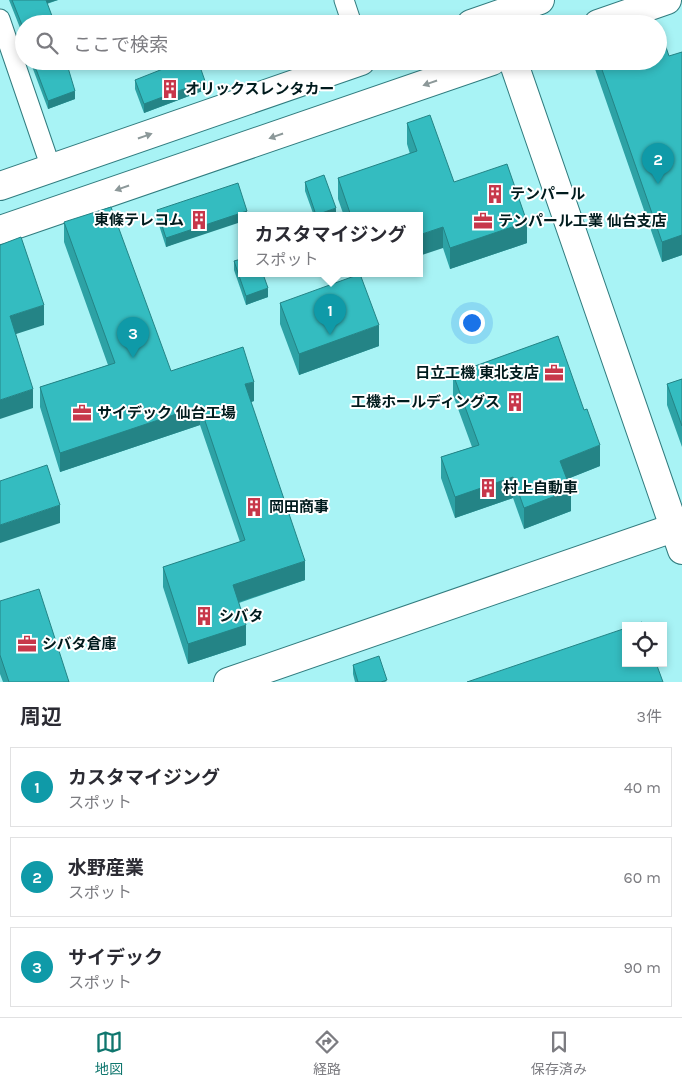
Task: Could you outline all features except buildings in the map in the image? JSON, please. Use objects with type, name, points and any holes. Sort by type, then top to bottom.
[{"type":"street","points":[[344,0],[349,15]]},
{"type":"street","points":[[504,15],[540,0]]},
{"type":"street","points":[[624,15],[667,0]]},
{"type":"street","points":[[0,19],[15,63]]},
{"type":"street","points":[[17,70],[51,168]]},
{"type":"street","points":[[0,186],[335,70]]},
{"type":"street","points":[[0,230],[466,70]]},
{"type":"street","points":[[228,682],[679,534],[515,70]]},
{"type":"place","name":"オリックスレンタカー","points":[[170,89]]},
{"type":"place","name":"水野産業","points":[[658,184]]},
{"type":"place","name":"テンパール","points":[[495,194]]},
{"type":"place","name":"東條テレコム","points":[[199,220]]},
{"type":"place","name":"テンパール工業 仙台支店","points":[[483,221]]},
{"type":"place","name":"カスタマイジング","points":[[330,335]]},
{"type":"place","name":"サイデック","points":[[133,358]]},
{"type":"place","name":"日立工機 東北支店","points":[[554,373]]},
{"type":"place","name":"工機ホールディングス","points":[[515,402]]},
{"type":"place","name":"サイデック 仙台工場","points":[[82,413]]},
{"type":"place","name":"村上自動車","points":[[488,488]]},
{"type":"place","name":"岡田商事","points":[[254,507]]},
{"type":"place","name":"シバタ","points":[[204,616]]},
{"type":"place","name":"シバタ倉庫","points":[[27,644]]}]
